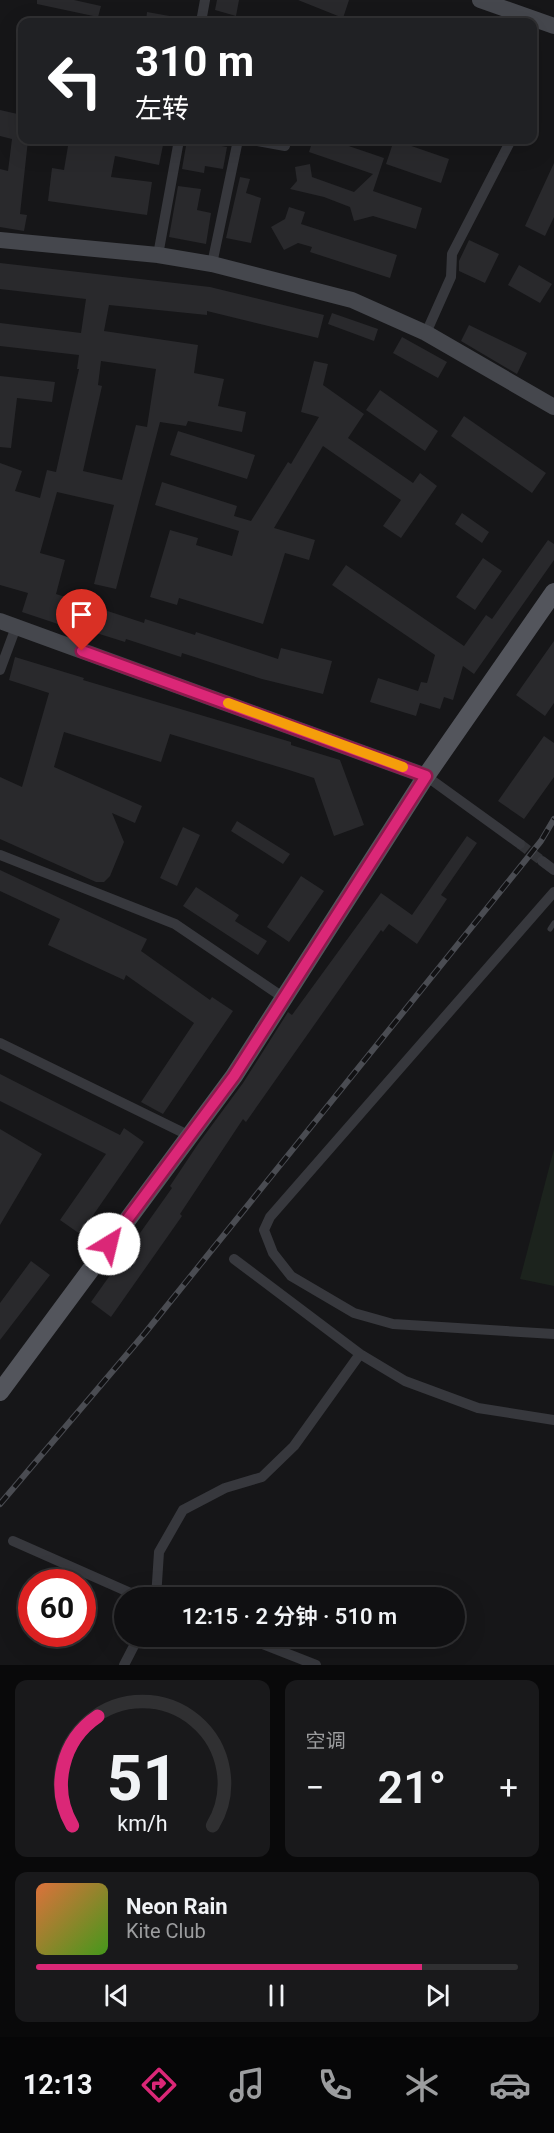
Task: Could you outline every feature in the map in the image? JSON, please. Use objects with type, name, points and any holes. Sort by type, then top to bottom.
[{"type":"main road","points":[[1,1390],[234,1076],[426,776],[554,592]]},
{"type":"street","points":[[202,18],[205,0]]},
{"type":"street","points":[[480,0],[531,18]]},
{"type":"street","points":[[537,20],[554,26]]},
{"type":"street","points":[[158,255],[178,144]]},
{"type":"street","points":[[212,264],[237,144]]},
{"type":"street","points":[[274,144],[285,146]]},
{"type":"street","points":[[426,333],[451,277],[452,254],[509,144]]},
{"type":"street","points":[[0,240],[158,255],[212,264],[352,300],[426,333],[554,407]]},
{"type":"street","points":[[0,670],[8,624],[426,776],[520,844]]},
{"type":"street","points":[[0,855],[175,924],[284,998]]},
{"type":"street","points":[[542,861],[554,870]]},
{"type":"street","points":[[554,892],[270,1217],[264,1230],[273,1253],[291,1276],[354,1313],[393,1324],[554,1334]]},
{"type":"street","points":[[0,1042],[190,1136]]},
{"type":"street","points":[[234,1259],[360,1354],[405,1381],[478,1408],[554,1420]]},
{"type":"street","points":[[157,1587],[159,1552],[183,1510],[225,1488],[262,1477],[294,1446],[360,1354]]},
{"type":"street","points":[[14,1541],[117,1587]]},
{"type":"street","points":[[124,1665],[133,1647]]},
{"type":"street","points":[[270,1647],[316,1665]]},
{"type":"shaded area","points":[[554,1149],[554,1286],[520,1279]]},
{"type":"building","points":[[37,0],[74,0],[101,6],[98,17],[37,4]]},
{"type":"building","points":[[217,0],[239,0],[236,16],[215,10]]},
{"type":"building","points":[[298,0],[349,0],[343,18]]},
{"type":"building","points":[[147,12],[175,17],[175,18],[146,18]]},
{"type":"building","points":[[0,110],[18,114],[18,144],[28,144],[20,214],[27,215],[24,231],[0,227],[0,169],[8,171],[12,139],[0,136]]},
{"type":"building","points":[[68,144],[163,144],[159,165],[115,156],[111,177],[152,182],[147,215],[48,201],[52,168],[64,170]]},
{"type":"building","points":[[186,144],[227,147],[223,169],[205,166],[204,173],[182,169]]},
{"type":"building","points":[[312,144],[343,144],[384,158],[373,191],[422,208],[416,229],[373,216],[354,221],[350,207],[324,197],[290,189],[297,181],[295,167],[310,164],[312,177],[354,192],[373,174],[309,152]]},
{"type":"building","points":[[393,144],[406,144],[449,159],[441,183],[386,164]]},
{"type":"building","points":[[554,163],[554,217],[545,236],[525,226]]},
{"type":"building","points":[[240,177],[250,179],[246,193],[261,198],[251,243],[226,238]]},
{"type":"building","points":[[178,186],[201,189],[197,210],[211,213],[206,244],[169,237]]},
{"type":"building","points":[[289,207],[305,212],[301,224],[397,255],[390,278],[310,252],[312,247],[298,243],[284,250],[271,227],[285,219]]},
{"type":"building","points":[[469,240],[499,254],[485,283],[459,271],[459,261]]},
{"type":"building","points":[[0,263],[210,287],[324,315],[318,338],[207,311],[207,315],[109,305],[104,331],[198,345],[194,373],[224,379],[218,406],[246,412],[242,432],[188,421],[186,426],[160,422],[116,589],[94,584],[114,505],[57,492],[40,553],[65,560],[56,594],[144,623],[145,619],[195,635],[196,632],[278,659],[281,648],[332,661],[323,694],[262,679],[182,653],[181,657],[126,639],[125,642],[74,626],[73,629],[22,612],[28,593],[0,585],[0,463],[22,471],[15,491],[40,498],[47,470],[56,472],[79,369],[77,369],[79,355],[0,346],[0,323],[81,333],[86,299],[0,289]],"holes":[[[101,361],[156,369],[147,427],[136,425],[122,480],[83,471],[102,386],[98,385]]]},
{"type":"building","points":[[519,265],[552,284],[540,303],[508,285]]},
{"type":"building","points":[[332,313],[378,329],[374,341],[328,324]]},
{"type":"building","points":[[469,325],[527,353],[517,374],[461,341]]},
{"type":"building","points":[[402,337],[447,362],[438,378],[393,353]]},
{"type":"building","points":[[314,361],[328,364],[323,385],[364,414],[348,438],[413,483],[420,473],[437,486],[401,538],[383,526],[401,500],[323,446],[274,528],[315,540],[309,560],[285,553],[263,624],[179,598],[177,605],[150,597],[170,530],[198,538],[196,545],[232,556],[239,531],[155,505],[162,482],[237,506],[234,516],[251,521],[288,462],[291,464],[319,417],[301,412]]},
{"type":"building","points":[[0,376],[55,382],[52,402],[17,398],[11,448],[0,447]]},
{"type":"building","points":[[380,390],[438,431],[425,451],[366,410]]},
{"type":"building","points":[[464,416],[546,473],[532,493],[451,436]]},
{"type":"building","points":[[178,431],[255,455],[247,479],[170,455]]},
{"type":"building","points":[[462,513],[489,532],[482,543],[455,524]]},
{"type":"building","points":[[548,540],[554,544],[554,560],[474,674],[463,666],[453,700],[444,697],[440,709],[420,703],[416,716],[370,702],[378,678],[418,691],[421,682],[427,683],[435,655],[332,585],[346,565],[464,646],[486,615],[492,619]]},
{"type":"building","points":[[483,558],[502,571],[475,610],[456,597]]},
{"type":"building","points":[[554,641],[554,703],[545,716],[516,695]]},
{"type":"building","points":[[15,657],[84,678],[83,680],[291,742],[291,745],[340,760],[364,825],[334,836],[314,778],[289,770],[170,734],[161,762],[64,732],[54,767],[142,806],[135,823],[112,813],[124,842],[110,876],[104,882],[96,882],[0,839],[0,777],[22,787],[49,693],[9,680]]},
{"type":"building","points":[[544,736],[554,743],[554,777],[524,819],[498,801]]},
{"type":"building","points":[[237,821],[290,854],[283,864],[231,831]]},
{"type":"building","points":[[183,827],[200,835],[177,886],[160,878]]},
{"type":"building","points":[[467,836],[477,843],[441,895],[447,899],[417,944],[389,924],[383,932],[381,930],[246,1122],[243,1119],[180,1214],[182,1216],[111,1317],[91,1302],[172,1188],[170,1186],[243,1083],[288,1012],[292,1015],[381,893],[412,915]]},
{"type":"building","points":[[0,870],[147,939],[141,951],[210,1000],[212,997],[233,1011],[163,1114],[141,1102],[194,1023],[126,975],[124,980],[48,945],[60,919],[0,891]]},
{"type":"building","points":[[301,876],[324,891],[289,942],[267,927]]},
{"type":"building","points":[[196,887],[239,915],[235,921],[267,941],[258,955],[183,906]]},
{"type":"building","points":[[0,1074],[120,1135],[124,1128],[144,1142],[80,1234],[60,1220],[106,1154],[0,1101]]},
{"type":"building","points":[[0,1129],[42,1154],[0,1225]]},
{"type":"building","points":[[31,1261],[50,1275],[0,1340],[0,1303]]},
{"type":"tunnel","points":[[520,844],[542,861]]},
{"type":"railway","points":[[0,1504],[145,1333],[541,841],[554,819]]},
{"type":"slow traffic","points":[[228,703],[403,767]]},
{"type":"route","points":[[82,651],[426,776],[234,1076],[109,1244]]}]
